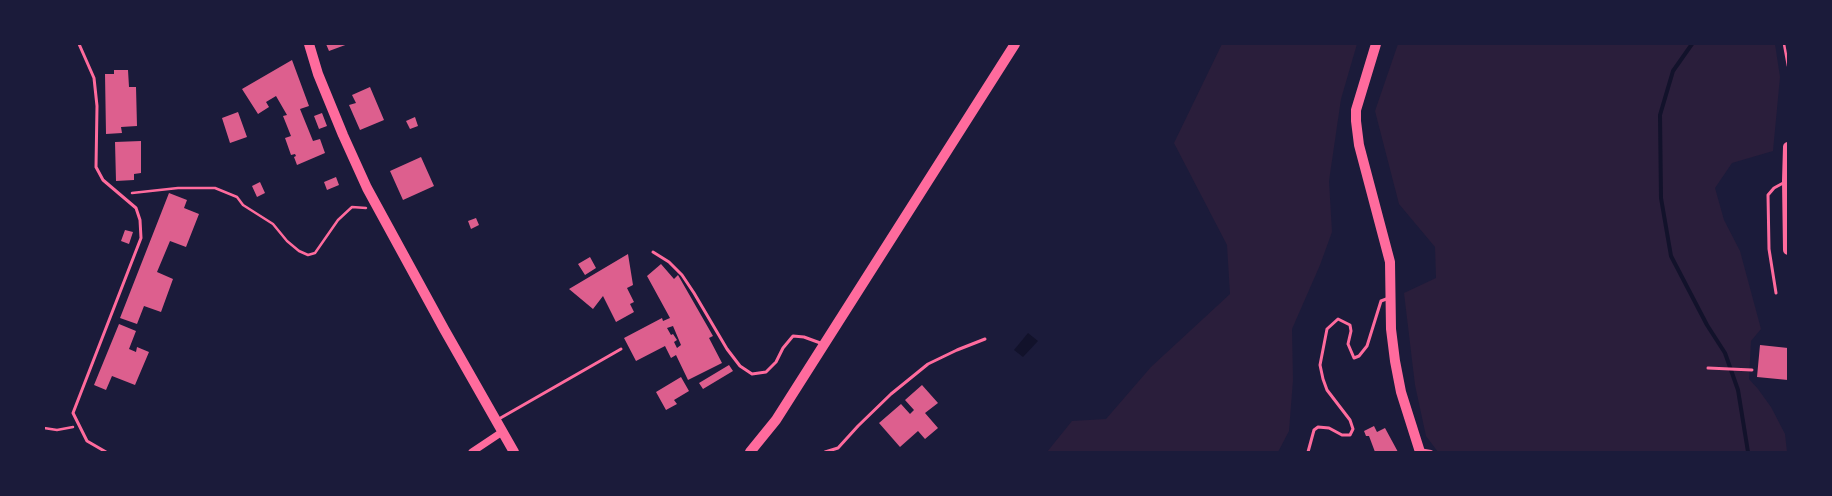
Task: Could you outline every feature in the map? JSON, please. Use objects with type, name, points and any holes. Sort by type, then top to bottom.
[{"type":"main road","points":[[309,44],[318,74],[367,188],[514,452]]},
{"type":"main road","points":[[750,452],[776,420],[1014,44]]},
{"type":"main road","points":[[1376,44],[1356,110],[1356,121],[1359,145],[1390,262],[1391,329],[1395,361],[1401,392],[1419,451]]},
{"type":"main road","points":[[1788,147],[1786,181],[1788,250]]},
{"type":"street","points":[[472,452],[502,432]]},
{"type":"street","points":[[1419,451],[1431,452]]},
{"type":"lane","points":[[79,44],[94,78],[97,106],[96,167],[103,180],[136,208],[140,220],[141,238],[73,413],[87,441],[106,452]]},
{"type":"lane","points":[[1776,294],[1769,249],[1768,195],[1774,188],[1786,181]]},
{"type":"lane","points":[[653,252],[669,262],[682,275],[727,350],[740,366],[752,374],[766,372],[776,362],[783,348],[793,336],[804,337],[823,344]]},
{"type":"lane","points":[[1308,452],[1314,430],[1318,427],[1329,428],[1342,435],[1350,435],[1353,428],[1350,420],[1327,390],[1323,379],[1320,365],[1327,329],[1338,319],[1350,325],[1352,331],[1348,344],[1354,358],[1359,356],[1367,346],[1382,301],[1390,297]]},
{"type":"lane","points":[[824,452],[838,448],[891,394],[928,364],[985,339]]},
{"type":"lane","points":[[496,421],[621,349]]},
{"type":"lane","points":[[1708,368],[1752,370]]},
{"type":"path","points":[[1784,44],[1788,66]]},
{"type":"path","points":[[121,196],[157,190],[214,188],[237,197],[243,205],[273,224],[287,242],[299,251],[308,255],[315,253],[338,220],[352,207],[381,212]]},
{"type":"path","points":[[44,428],[57,430],[79,425]]},
{"type":"shaded area","points":[[1222,44],[1357,44],[1341,99],[1329,181],[1332,232],[1320,265],[1292,329],[1293,380],[1289,431],[1278,452],[1047,452],[1072,421],[1106,419],[1151,367],[1230,294],[1227,245],[1174,143]]},
{"type":"shaded area","points":[[1398,44],[1775,44],[1780,77],[1773,151],[1732,163],[1715,188],[1724,220],[1740,251],[1761,329],[1751,341],[1749,379],[1771,407],[1785,434],[1787,452],[1438,452],[1426,436],[1415,385],[1404,293],[1436,278],[1435,247],[1399,204],[1375,111]]},
{"type":"shaded area","points":[[1028,333],[1038,341],[1023,357],[1014,350]]},
{"type":"building","points":[[326,44],[348,44],[329,51]]},
{"type":"building","points":[[292,60],[309,106],[300,109],[313,141],[320,139],[325,153],[297,165],[294,157],[296,156],[295,154],[291,155],[285,138],[291,136],[283,116],[287,115],[276,96],[266,102],[269,107],[258,114],[242,89]]},
{"type":"building","points":[[114,70],[128,70],[129,87],[136,87],[137,126],[121,127],[122,133],[106,134],[105,74],[114,74]]},
{"type":"building","points":[[370,87],[384,120],[360,130],[349,105],[356,103],[352,95]]},
{"type":"building","points":[[238,112],[247,137],[230,143],[222,118]]},
{"type":"building","points":[[322,113],[327,126],[319,129],[314,116]]},
{"type":"building","points":[[415,117],[418,126],[410,129],[406,121]]},
{"type":"building","points":[[141,141],[141,173],[134,174],[134,180],[116,181],[115,142]]},
{"type":"building","points":[[421,157],[434,186],[403,200],[390,171]]},
{"type":"building","points":[[336,177],[339,185],[327,190],[324,182]]},
{"type":"building","points":[[260,182],[265,193],[257,197],[252,186]]},
{"type":"building","points":[[169,193],[187,200],[184,208],[199,214],[186,247],[170,241],[157,272],[173,279],[161,312],[144,306],[137,324],[120,318]]},
{"type":"building","points":[[476,218],[479,225],[471,229],[468,221]]},
{"type":"building","points":[[125,230],[133,232],[129,244],[121,241]]},
{"type":"building","points":[[628,254],[633,285],[627,288],[634,302],[630,304],[634,312],[616,322],[603,296],[593,309],[569,289]]},
{"type":"building","points":[[590,257],[596,268],[585,275],[578,264]]},
{"type":"building","points":[[661,264],[674,279],[678,275],[713,336],[709,338],[722,363],[688,380],[676,355],[671,358],[665,346],[636,361],[624,338],[662,318],[663,321],[670,318],[647,276]],"holes":[[[673,326],[681,345],[677,348],[674,342],[677,340],[673,334],[671,335],[667,328]]]},
{"type":"building","points":[[119,324],[136,331],[129,349],[136,352],[137,347],[149,352],[135,385],[112,376],[106,390],[94,385]]},
{"type":"building","points":[[1760,345],[1788,348],[1788,380],[1757,377]]},
{"type":"building","points":[[729,365],[733,371],[703,389],[699,383]]},
{"type":"building","points":[[681,377],[689,391],[674,400],[677,404],[666,410],[656,392]]},
{"type":"building","points":[[922,385],[938,403],[925,413],[938,428],[925,439],[918,431],[900,447],[879,423],[901,404],[910,414],[914,410],[905,400]]},
{"type":"building","points":[[1374,426],[1377,432],[1385,428],[1398,452],[1375,452],[1369,436],[1366,436],[1364,431]]},
{"type":"waterway","points":[[1692,44],[1673,71],[1660,115],[1661,198],[1671,256],[1707,325],[1725,353],[1738,390],[1748,452]]}]
